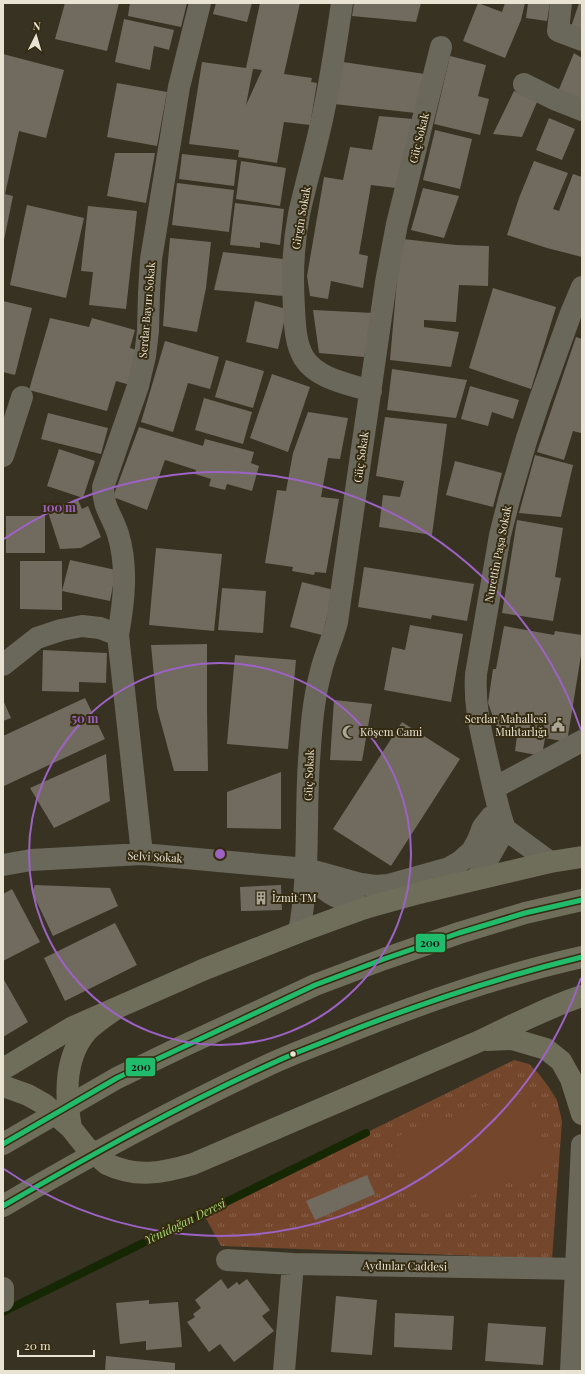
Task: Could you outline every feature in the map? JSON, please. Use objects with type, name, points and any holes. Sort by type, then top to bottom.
[{"type":"highway","points":[[3,1069],[73,1027],[205,969],[299,932],[365,908],[478,878],[550,862],[582,857]]},
{"type":"highway","points":[[3,1144],[117,1078],[186,1044],[315,986],[384,959],[459,933],[525,913],[582,900]]},
{"type":"highway","points":[[3,1206],[163,1117],[265,1066],[374,1022],[461,991],[552,964],[582,957]]},
{"type":"highway","points":[[3,1086],[28,1095],[44,1104],[71,1128],[86,1147],[107,1164],[120,1170],[135,1173],[171,1171],[193,1164],[482,1040],[526,1018],[563,1002],[582,996]]},
{"type":"highway","points":[[71,1128],[67,1107],[67,1084],[70,1066],[77,1046],[88,1030],[114,1010]]},
{"type":"highway","points":[[482,1040],[512,1039],[546,1049],[560,1062],[571,1079],[582,1114]]},
{"type":"street","name":"Serdar Bayırı Sokak","points":[[142,854],[118,635],[123,611],[125,588],[122,556],[118,535],[111,515],[105,507],[103,487],[138,386],[145,356],[148,331],[151,259],[179,87],[200,3]]},
{"type":"street","name":"Girgin Sokak","points":[[342,3],[325,106],[297,229],[293,282],[295,327],[299,347],[311,368],[330,378],[371,391]]},
{"type":"street","points":[[561,3],[558,31],[582,40]]},
{"type":"street","name":"Güç Sokak","points":[[299,932],[304,911],[307,869],[309,763],[313,716],[321,669],[338,622],[386,282],[397,224],[441,47]]},
{"type":"street","points":[[524,84],[554,99],[582,110]]},
{"type":"street","name":"Nurettin Paşa Sokak","points":[[502,820],[477,713],[475,694],[476,674],[500,535],[527,438],[571,313],[582,287]]},
{"type":"street","points":[[3,456],[22,397]]},
{"type":"street","points":[[3,665],[37,638],[61,630],[82,626],[100,628],[118,635]]},
{"type":"street","points":[[494,788],[582,741]]},
{"type":"street","name":"Selvi Sokak","points":[[3,865],[31,860],[142,854],[307,869],[356,883],[375,886],[388,885],[449,868],[461,861],[472,851],[483,827],[491,817],[502,820]]},
{"type":"street","points":[[478,878],[502,820],[550,862]]},
{"type":"street","points":[[307,869],[318,884],[334,897],[365,908]]},
{"type":"street","points":[[572,1371],[579,1269],[582,1145]]},
{"type":"street","name":"Aydınlar Caddesi","points":[[228,1260],[293,1264],[579,1269]]},
{"type":"street","points":[[284,1371],[293,1264]]},
{"type":"green space","points":[[514,1060],[529,1064],[539,1074],[557,1100],[562,1121],[552,1259],[221,1246],[203,1213]]},
{"type":"green space","points":[[527,1092],[553,1168],[419,1214],[392,1138]]},
{"type":"building","points":[[65,3],[119,3],[107,51],[55,39]]},
{"type":"building","points":[[130,3],[187,3],[181,27],[128,16]]},
{"type":"building","points":[[216,3],[252,3],[247,22],[213,14]]},
{"type":"building","points":[[260,3],[300,3],[284,74],[312,78],[311,82],[317,83],[310,125],[284,122],[277,163],[238,157],[239,150],[189,144],[202,62],[246,68]],"holes":[[[253,69],[262,70],[246,105]]]},
{"type":"building","points":[[354,3],[421,3],[416,22],[352,16]]},
{"type":"building","points":[[478,3],[502,12],[505,3],[525,3],[521,20],[505,58],[463,41]]},
{"type":"building","points":[[528,3],[550,3],[547,21],[526,18]]},
{"type":"building","points":[[579,3],[582,3],[582,31],[571,27]]},
{"type":"building","points":[[124,19],[174,30],[169,50],[154,46],[150,70],[115,62]]},
{"type":"building","points":[[574,53],[582,58],[582,103],[557,94]]},
{"type":"building","points":[[3,54],[64,70],[46,138],[19,131],[5,194],[13,196],[4,240]]},
{"type":"building","points":[[450,56],[486,65],[478,96],[489,99],[480,135],[434,124]]},
{"type":"building","points":[[343,62],[425,74],[416,113],[334,104]]},
{"type":"building","points":[[117,83],[167,92],[157,146],[107,137]]},
{"type":"building","points":[[514,91],[537,102],[522,137],[493,134]]},
{"type":"building","points":[[379,116],[413,119],[396,188],[371,185],[359,254],[368,256],[363,288],[331,281],[328,299],[310,296],[307,276],[324,177],[343,180],[350,147],[372,150]]},
{"type":"building","points":[[549,118],[575,129],[562,160],[536,150]]},
{"type":"building","points":[[435,130],[472,139],[460,189],[423,180]]},
{"type":"building","points":[[115,153],[155,153],[146,203],[107,196]]},
{"type":"building","points":[[182,154],[237,160],[234,186],[179,179]]},
{"type":"building","points":[[241,161],[286,168],[280,206],[236,199]]},
{"type":"building","points":[[534,161],[568,173],[553,209],[559,211],[573,174],[582,177],[582,257],[547,248],[507,235],[519,198]]},
{"type":"building","points":[[177,183],[234,190],[229,232],[172,225]]},
{"type":"building","points":[[423,188],[459,196],[444,238],[411,230]]},
{"type":"building","points":[[235,203],[284,209],[280,245],[260,242],[260,248],[230,245]]},
{"type":"building","points":[[27,205],[84,218],[66,298],[10,285]]},
{"type":"building","points":[[88,206],[137,211],[126,309],[89,305],[93,272],[81,271]]},
{"type":"building","points":[[170,238],[211,242],[206,288],[197,332],[163,326]]},
{"type":"building","points":[[403,239],[456,245],[489,246],[488,286],[459,285],[456,322],[424,320],[424,327],[459,332],[451,367],[390,360],[397,280]]},
{"type":"building","points":[[223,252],[283,259],[284,296],[214,290]]},
{"type":"building","points":[[493,288],[556,307],[531,389],[469,368]]},
{"type":"building","points":[[3,301],[32,308],[15,375],[3,372]]},
{"type":"building","points":[[255,301],[287,309],[278,349],[246,342]]},
{"type":"building","points":[[313,310],[374,313],[364,357],[319,353]]},
{"type":"building","points":[[50,318],[89,327],[92,318],[135,330],[130,348],[140,351],[130,385],[116,381],[107,411],[29,390]]},
{"type":"building","points":[[576,337],[582,339],[582,431],[581,433],[573,431],[564,460],[537,452]]},
{"type":"building","points":[[165,341],[219,357],[210,389],[188,383],[173,432],[141,422]]},
{"type":"building","points":[[226,360],[264,371],[253,408],[215,397]]},
{"type":"building","points":[[392,369],[467,380],[456,418],[387,410]]},
{"type":"building","points":[[272,374],[310,387],[288,452],[250,438]]},
{"type":"building","points":[[470,386],[519,400],[513,419],[492,412],[488,426],[461,419]]},
{"type":"building","points":[[204,398],[252,412],[243,444],[195,430]]},
{"type":"building","points":[[308,412],[348,418],[340,459],[328,458],[321,497],[339,499],[326,573],[315,572],[314,575],[292,571],[293,567],[265,563],[277,490],[286,491],[293,453]]},
{"type":"building","points":[[48,413],[108,428],[101,454],[41,439]]},
{"type":"building","points":[[385,417],[447,424],[432,535],[379,527],[383,495],[400,497],[404,481],[376,476]]},
{"type":"building","points":[[139,427],[203,446],[205,439],[254,452],[251,463],[259,466],[252,491],[227,484],[225,490],[209,486],[211,479],[195,474],[196,470],[165,460],[147,510],[113,497]]},
{"type":"building","points":[[59,449],[95,461],[83,498],[47,486]]},
{"type":"building","points":[[535,455],[573,465],[561,517],[519,513]]},
{"type":"building","points":[[455,461],[502,473],[493,507],[446,495]]},
{"type":"building","points":[[78,500],[82,509],[88,506],[101,537],[81,548],[60,549],[48,512]]},
{"type":"building","points":[[6,516],[45,516],[45,553],[6,553]]},
{"type":"building","points":[[517,520],[563,528],[555,577],[561,578],[553,621],[502,613]]},
{"type":"building","points":[[156,548],[222,554],[214,631],[149,625]]},
{"type":"building","points":[[70,560],[116,570],[110,601],[62,591]]},
{"type":"building","points":[[20,561],[62,561],[62,610],[20,609]]},
{"type":"building","points":[[364,567],[474,584],[467,621],[432,615],[431,619],[358,607]]},
{"type":"building","points":[[302,582],[334,590],[322,635],[290,627]]},
{"type":"building","points":[[222,588],[266,591],[263,633],[218,630]]},
{"type":"building","points":[[410,625],[463,634],[451,702],[384,690],[392,647],[405,650]]},
{"type":"building","points":[[504,626],[554,635],[555,631],[582,635],[582,649],[567,742],[545,738],[542,756],[515,751],[517,736],[499,733],[488,703],[493,669],[496,669]]},
{"type":"building","points":[[207,644],[208,771],[174,771],[157,708],[151,645]]},
{"type":"building","points":[[43,650],[107,653],[106,683],[79,682],[79,692],[42,691]]},
{"type":"building","points":[[235,655],[296,660],[288,749],[227,744]]},
{"type":"building","points":[[85,698],[105,739],[4,786],[3,736]]},
{"type":"building","points":[[3,700],[11,718],[3,721]]},
{"type":"building","name":"Köşem Cami","points":[[334,700],[372,704],[362,761],[330,760]]},
{"type":"building","points":[[402,722],[460,759],[391,866],[333,829]]},
{"type":"building","points":[[106,754],[110,801],[54,828],[30,788]]},
{"type":"building","points":[[281,772],[281,829],[227,828],[227,792]]},
{"type":"building","points":[[35,885],[110,888],[118,906],[53,936],[32,892]]},
{"type":"building","name":"İzmit TM","points":[[281,885],[282,910],[241,911],[240,887]]},
{"type":"building","points":[[12,889],[40,942],[3,961],[3,894]]},
{"type":"building","points":[[115,923],[137,965],[65,1001],[44,958]]},
{"type":"building","points":[[3,978],[28,1022],[3,1037]]},
{"type":"building","points":[[367,1175],[375,1194],[315,1220],[306,1201]]},
{"type":"building","points":[[221,1279],[228,1289],[237,1282],[239,1285],[247,1279],[270,1310],[262,1316],[274,1331],[234,1362],[220,1344],[209,1352],[187,1322],[195,1317],[193,1314],[201,1308],[195,1300]]},
{"type":"building","points":[[336,1296],[377,1300],[372,1355],[331,1352]]},
{"type":"building","points":[[149,1300],[149,1304],[178,1302],[182,1347],[146,1350],[146,1341],[120,1344],[116,1303]]},
{"type":"building","points":[[395,1313],[454,1316],[452,1350],[394,1347]]},
{"type":"building","points":[[488,1323],[546,1327],[543,1365],[485,1361]]},
{"type":"building","points":[[106,1356],[175,1363],[175,1371],[105,1371]]},
{"type":"waterway","name":"Yenidoğan Deresi","points":[[3,1312],[366,1133]]},
{"type":"transit line","name":"200","points":[[3,1144],[117,1078],[315,985],[459,933],[525,913],[582,900]]},
{"type":"transit line","name":"200","points":[[3,1206],[170,1113],[290,1055],[431,1001],[521,973],[582,957]]},
{"type":"place","name":"Serdar Mahallesi Muhtarlığı","points":[[558,725]]},
{"type":"place","name":"Köşem Cami","points":[[349,732]]},
{"type":"place","name":"İzmit TM","points":[[261,898]]}]
